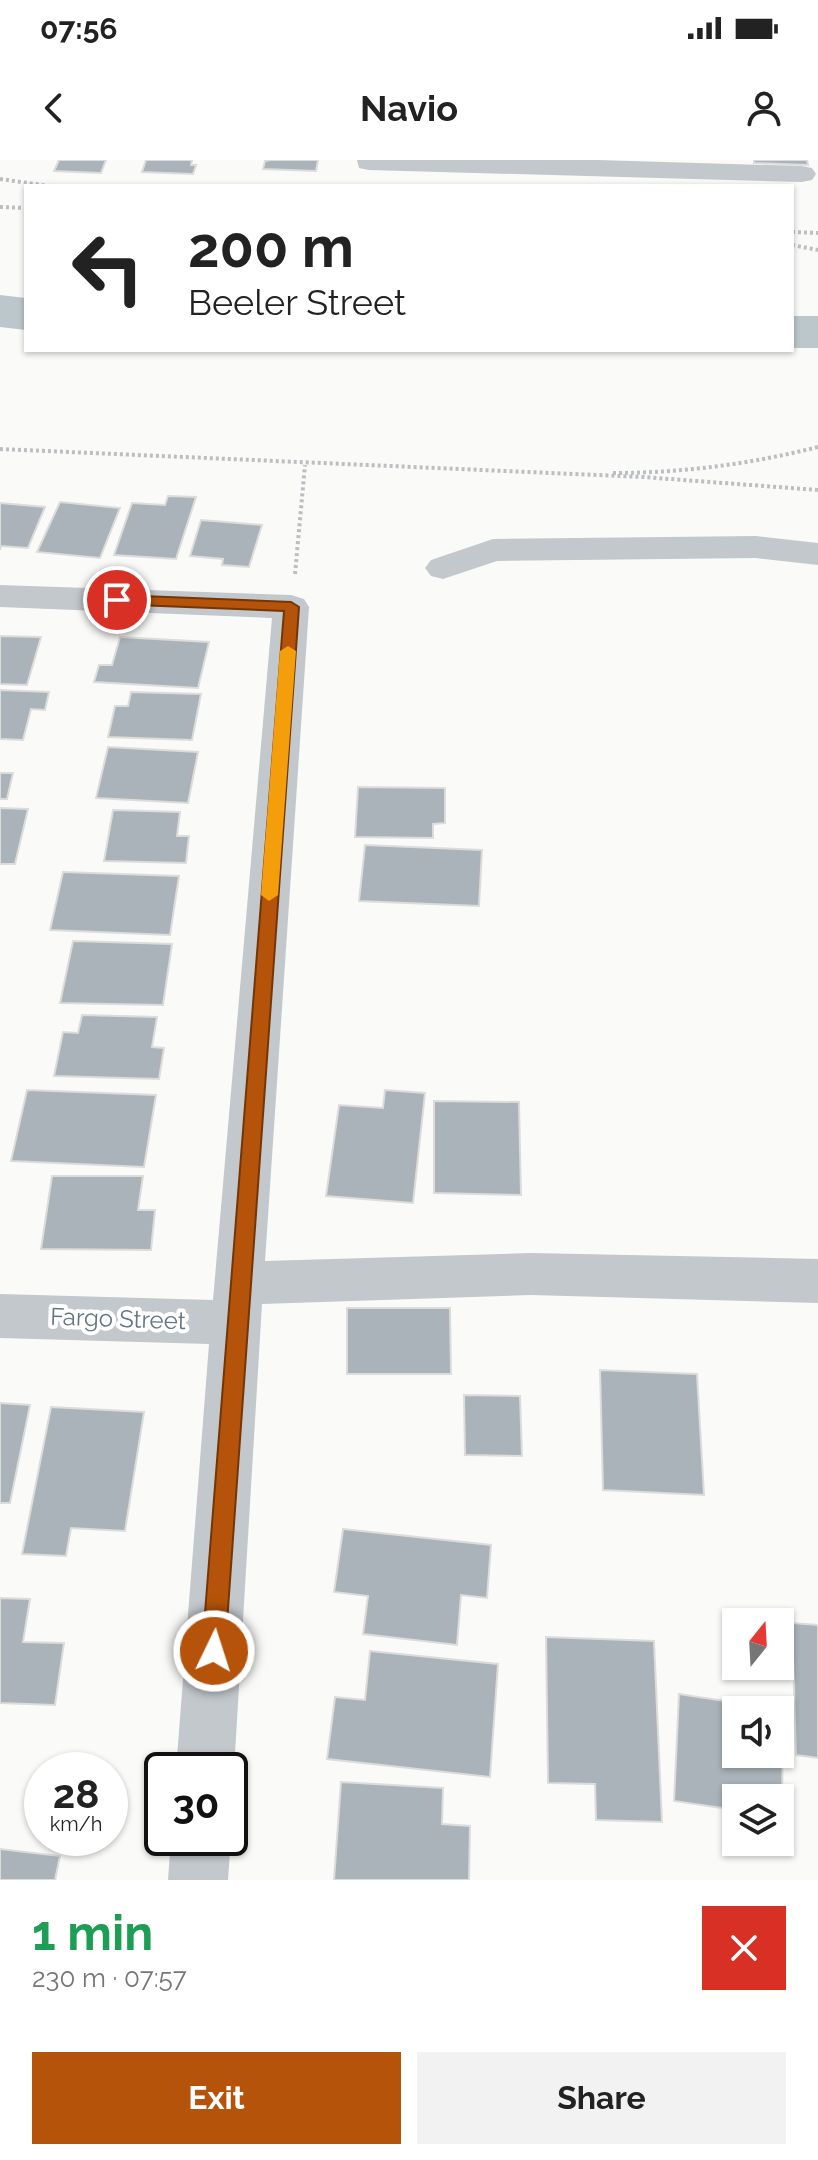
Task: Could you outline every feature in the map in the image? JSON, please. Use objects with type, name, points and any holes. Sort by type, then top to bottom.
[{"type":"street","points":[[369,162],[584,164],[802,174]]},
{"type":"street","points":[[443,568],[493,550],[756,547],[818,554]]},
{"type":"street","points":[[0,596],[291,607],[206,1752]]},
{"type":"street","name":"Fargo Street","points":[[0,1316],[238,1303],[531,1274],[818,1281]]},
{"type":"street","points":[[198,1880],[200,1856]]},
{"type":"path","points":[[0,179],[35,184]]},
{"type":"path","points":[[0,207],[24,208]]},
{"type":"path","points":[[794,232],[818,233]]},
{"type":"path","points":[[794,245],[818,250]]},
{"type":"path","points":[[0,449],[186,456],[305,465],[652,473],[739,464],[818,447]]},
{"type":"path","points":[[291,607],[305,465]]},
{"type":"path","points":[[580,473],[744,482],[818,490]]},
{"type":"building","points":[[59,160],[106,160],[101,173],[54,171]]},
{"type":"building","points":[[146,160],[192,160],[191,165],[196,165],[193,174],[142,172]]},
{"type":"building","points":[[318,160],[316,171],[263,169],[265,161]]},
{"type":"building","points":[[754,160],[807,160],[808,165],[754,163]]},
{"type":"building","points":[[168,496],[196,497],[176,559],[114,555],[132,503],[165,505]]},
{"type":"building","points":[[60,502],[120,508],[100,558],[37,552]]},
{"type":"building","points":[[0,503],[45,507],[28,548],[1,546],[0,550]]},
{"type":"building","points":[[201,520],[262,525],[249,567],[222,565],[223,559],[190,556]]},
{"type":"building","points":[[0,636],[41,637],[27,685],[0,684]]},
{"type":"building","points":[[120,637],[209,642],[198,688],[94,682],[99,665],[112,665]]},
{"type":"building","points":[[0,690],[49,692],[45,710],[31,709],[23,740],[0,739]]},
{"type":"building","points":[[131,692],[201,694],[192,740],[108,737],[115,706],[128,706]]},
{"type":"building","points":[[108,747],[198,752],[188,803],[96,798]]},
{"type":"building","points":[[0,773],[13,773],[7,799],[0,799]]},
{"type":"building","points":[[358,787],[445,788],[445,823],[433,824],[433,838],[355,837]]},
{"type":"building","points":[[0,808],[28,809],[15,864],[0,864]]},
{"type":"building","points":[[113,810],[180,812],[177,836],[189,836],[186,863],[104,861]]},
{"type":"building","points":[[365,845],[482,850],[479,906],[359,901]]},
{"type":"building","points":[[63,872],[179,876],[170,935],[50,930]]},
{"type":"building","points":[[73,941],[172,944],[163,1005],[60,1003]]},
{"type":"building","points":[[82,1015],[157,1017],[152,1047],[164,1048],[159,1079],[54,1076],[63,1032],[78,1033]]},
{"type":"building","points":[[27,1090],[156,1095],[144,1167],[11,1161]]},
{"type":"building","points":[[385,1090],[425,1093],[413,1203],[326,1196],[339,1105],[383,1108]]},
{"type":"building","points":[[434,1101],[519,1102],[521,1195],[434,1193]]},
{"type":"building","points":[[52,1176],[143,1176],[138,1210],[155,1210],[151,1250],[41,1249]]},
{"type":"building","points":[[347,1308],[450,1308],[451,1374],[347,1374]]},
{"type":"building","points":[[600,1370],[697,1374],[704,1495],[603,1490]]},
{"type":"building","points":[[464,1395],[520,1396],[522,1456],[465,1455]]},
{"type":"building","points":[[0,1403],[30,1405],[10,1503],[0,1503]]},
{"type":"building","points":[[51,1407],[144,1412],[125,1531],[71,1528],[66,1556],[22,1554]]},
{"type":"building","points":[[343,1529],[491,1545],[487,1598],[461,1595],[457,1645],[363,1634],[368,1596],[334,1592]]},
{"type":"building","points":[[0,1598],[30,1599],[23,1642],[64,1643],[55,1705],[0,1703]]},
{"type":"building","points":[[794,1623],[818,1625],[818,1758],[796,1755]]},
{"type":"building","points":[[546,1637],[654,1641],[662,1822],[596,1820],[595,1784],[548,1783]]},
{"type":"building","points":[[370,1651],[498,1664],[490,1777],[327,1759],[335,1697],[365,1700]]},
{"type":"building","points":[[679,1694],[722,1701],[722,1768],[782,1768],[782,1784],[722,1784],[722,1808],[674,1801]]},
{"type":"building","points":[[341,1782],[443,1788],[442,1824],[470,1826],[469,1880],[334,1880]]},
{"type":"building","points":[[0,1849],[24,1852],[24,1856],[60,1856],[55,1880],[0,1880]]},
{"type":"waterway","points":[[0,311],[24,314]]},
{"type":"waterway","points":[[794,332],[818,332]]},
{"type":"slow traffic","points":[[269,895],[288,651]]},
{"type":"route","points":[[117,600],[291,607],[214,1651]]}]
